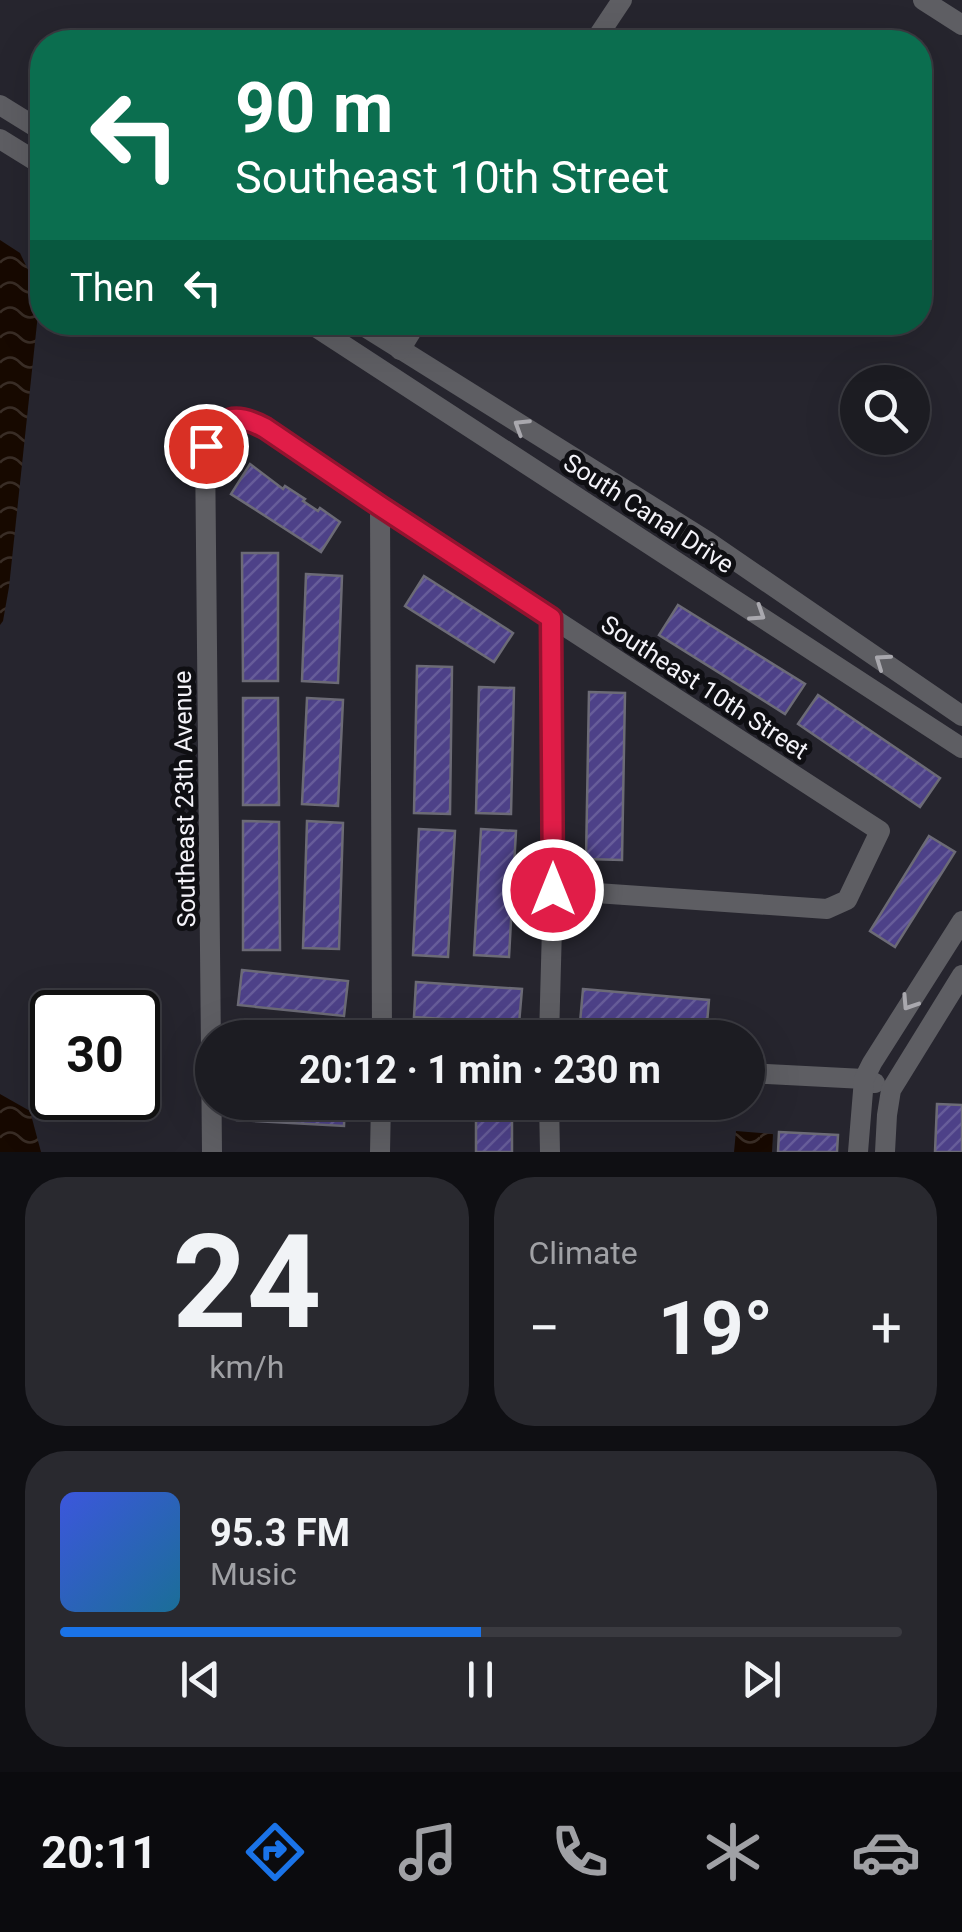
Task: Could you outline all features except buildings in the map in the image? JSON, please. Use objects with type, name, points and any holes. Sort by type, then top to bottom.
[{"type":"street","points":[[602,30],[622,0]]},
{"type":"street","points":[[923,0],[962,25]]},
{"type":"street","points":[[0,104],[30,124]]},
{"type":"street","points":[[0,139],[30,158]]},
{"type":"street","name":"South Canal Drive","points":[[328,335],[962,748]]},
{"type":"street","name":"South Canal Drive","points":[[377,335],[707,542],[962,716]]},
{"type":"street","points":[[400,350],[409,335]]},
{"type":"street","name":"Southeast 10th Street","points":[[206,446],[222,422],[248,418],[880,831],[847,900],[827,909],[553,890]]},
{"type":"street","name":"Southeast 23th Avenue","points":[[206,446],[212,1020]]},
{"type":"street","points":[[380,506],[382,1020]]},
{"type":"street","points":[[549,1020],[553,890],[551,618]]},
{"type":"street","points":[[858,1152],[864,1079],[962,921]]},
{"type":"street","points":[[885,1152],[891,1090],[962,975]]},
{"type":"street","points":[[765,1074],[864,1079],[891,1090]]},
{"type":"street","name":"Southeast 23th Avenue","points":[[212,1120],[212,1152]]},
{"type":"street","points":[[380,1152],[381,1120]]},
{"type":"street","points":[[549,1120],[550,1152]]},
{"type":"water","points":[[0,240],[20,253],[30,274],[30,335],[36,335],[9,587],[0,625]]},
{"type":"water","points":[[0,1094],[30,1111],[41,1152],[0,1152]]},
{"type":"water","points":[[736,1131],[773,1134],[772,1152],[734,1152]]},
{"type":"route","points":[[206,446],[222,422],[248,418],[551,618],[553,890]]}]
